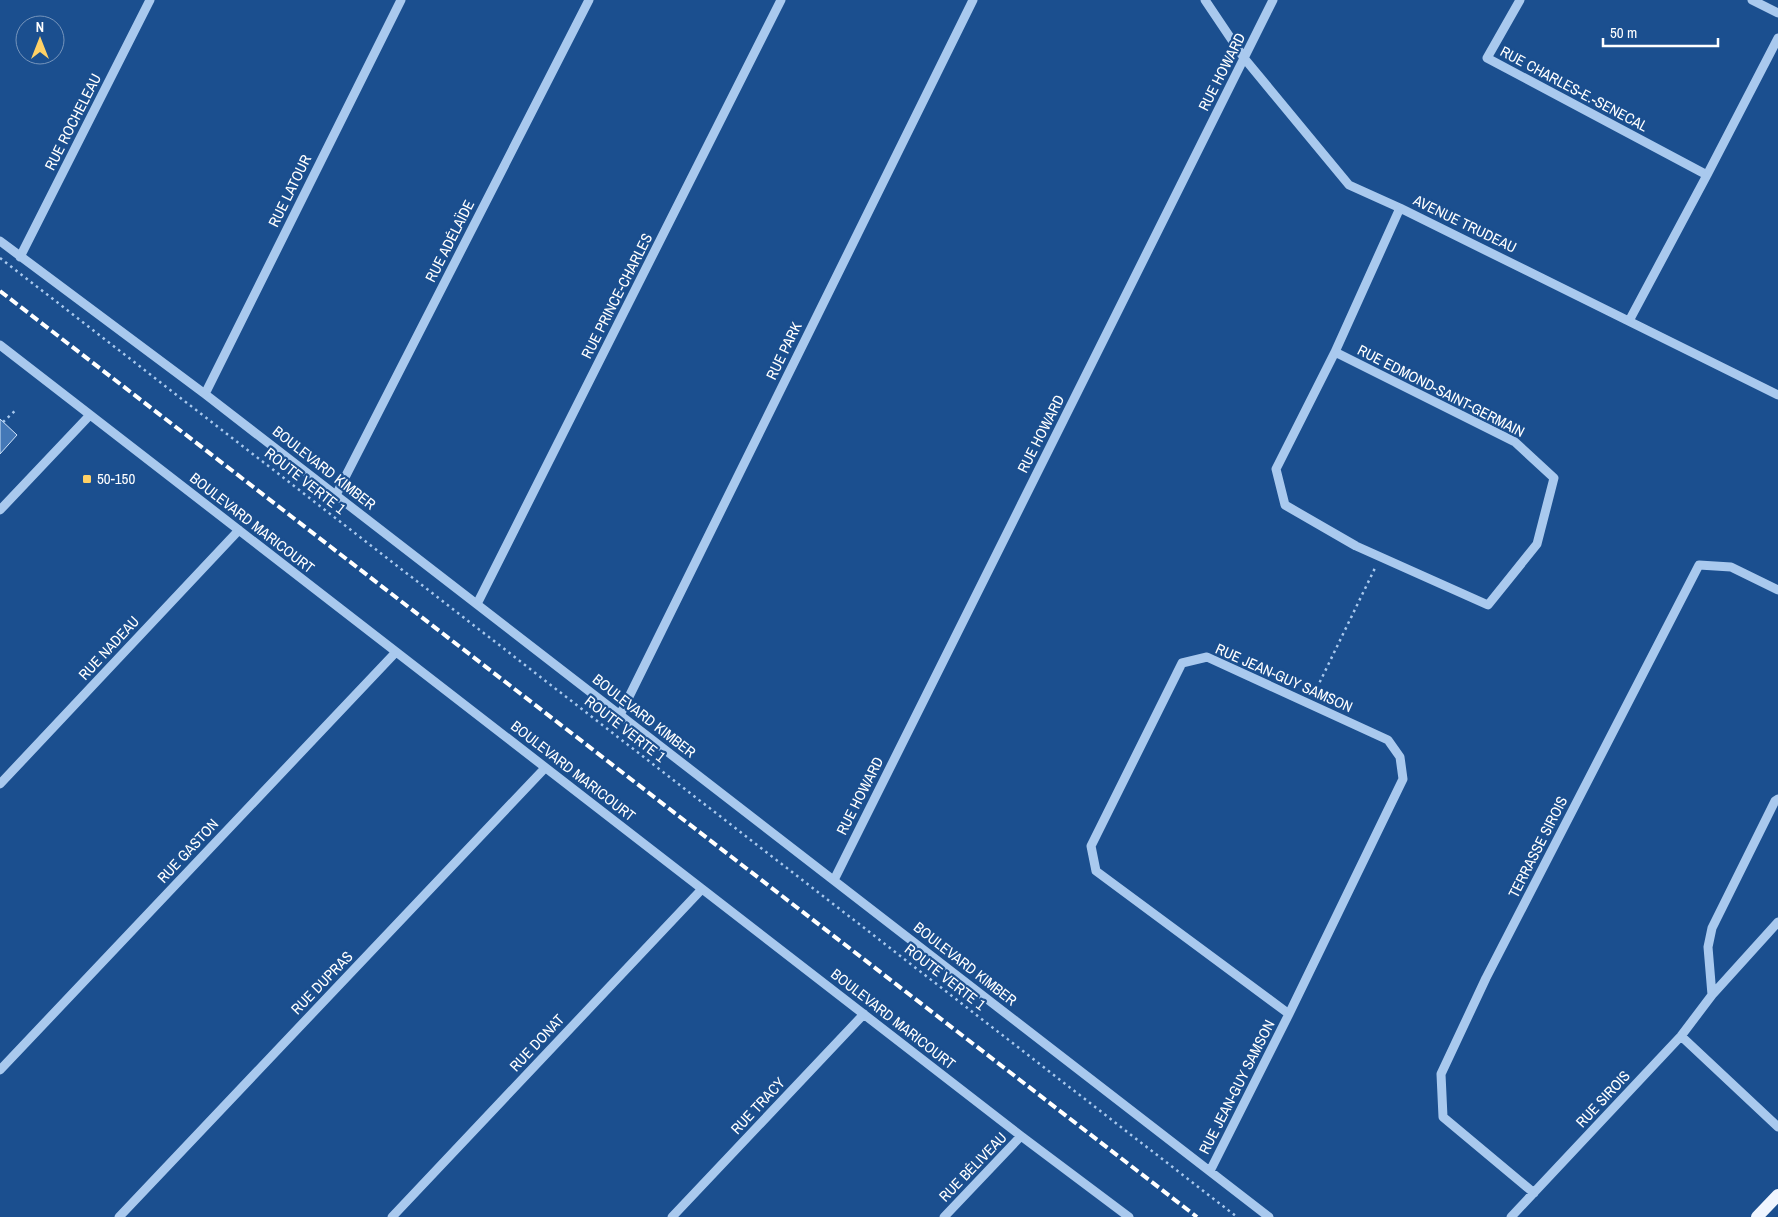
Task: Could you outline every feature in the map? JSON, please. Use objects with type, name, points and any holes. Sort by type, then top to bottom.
[{"type":"main road","points":[[1757,1217],[1778,1195]]},
{"type":"street","name":"RUE ROCHELEAU","points":[[20,257],[150,0]]},
{"type":"street","name":"RUE LATOUR","points":[[205,394],[401,0]]},
{"type":"street","name":"RUE ADÉLAÏDE","points":[[336,495],[589,0]]},
{"type":"street","name":"RUE PRINCE-CHARLES","points":[[477,604],[781,0]]},
{"type":"street","name":"RUE PARK","points":[[620,715],[973,0]]},
{"type":"street","name":"AVENUE TRUDEAU","points":[[1205,0],[1244,58],[1349,184],[1778,395]]},
{"type":"street","name":"RUE HOWARD","points":[[834,880],[1273,0]]},
{"type":"street","name":"RUE CHARLES-E.-SENECAL","points":[[1520,0],[1487,58],[1707,175]]},
{"type":"street","points":[[1752,0],[1778,13]]},
{"type":"street","points":[[1629,321],[1778,38]]},
{"type":"street","name":"RUE EDMOND-SAINT-GERMAIN","points":[[1335,352],[1515,442],[1554,478],[1537,544],[1488,606],[1356,546],[1285,504],[1276,469],[1335,352],[1400,208]]},
{"type":"street","name":"BOULEVARD KIMBER","points":[[0,241],[205,394],[1269,1217]]},
{"type":"street","name":"BOULEVARD MARICOURT","points":[[0,345],[1021,1136],[1129,1217]]},
{"type":"street","points":[[0,510],[90,415]]},
{"type":"street","name":"RUE NADEAU","points":[[0,784],[239,530]]},
{"type":"street","name":"TERRASSE SIROIS","points":[[1534,1193],[1443,1117],[1442,1074],[1486,978],[1699,565],[1731,567],[1778,590]]},
{"type":"street","name":"RUE GASTON","points":[[0,1070],[396,652]]},
{"type":"street","name":"RUE JEAN-GUY SAMSON","points":[[1210,1172],[1289,1014],[1403,780],[1400,757],[1388,740],[1206,657],[1182,664],[1091,846],[1096,871],[1289,1014]]},
{"type":"street","name":"RUE DUPRAS","points":[[119,1217],[545,768]]},
{"type":"street","points":[[1712,996],[1708,947],[1712,928],[1775,801],[1778,800]]},
{"type":"street","name":"RUE DONAT","points":[[392,1217],[702,889]]},
{"type":"street","name":"RUE SIROIS","points":[[1511,1217],[1681,1036],[1712,996],[1778,922]]},
{"type":"street","name":"RUE TRACY","points":[[672,1217],[864,1014]]},
{"type":"street","points":[[1681,1036],[1778,1127]]},
{"type":"street","name":"RUE BÉLIVEAU","points":[[944,1217],[1021,1136]]},
{"type":"path","name":"ROUTE VERTE 1","points":[[0,258],[1237,1217]]},
{"type":"path","points":[[3,422],[17,409]]},
{"type":"path","points":[[1309,704],[1380,557]]},
{"type":"building","points":[[0,419],[17,435],[0,454]]},
{"type":"railway","points":[[0,291],[1197,1217]]},
{"type":"place","name":"50-150","points":[[87,479]]}]
